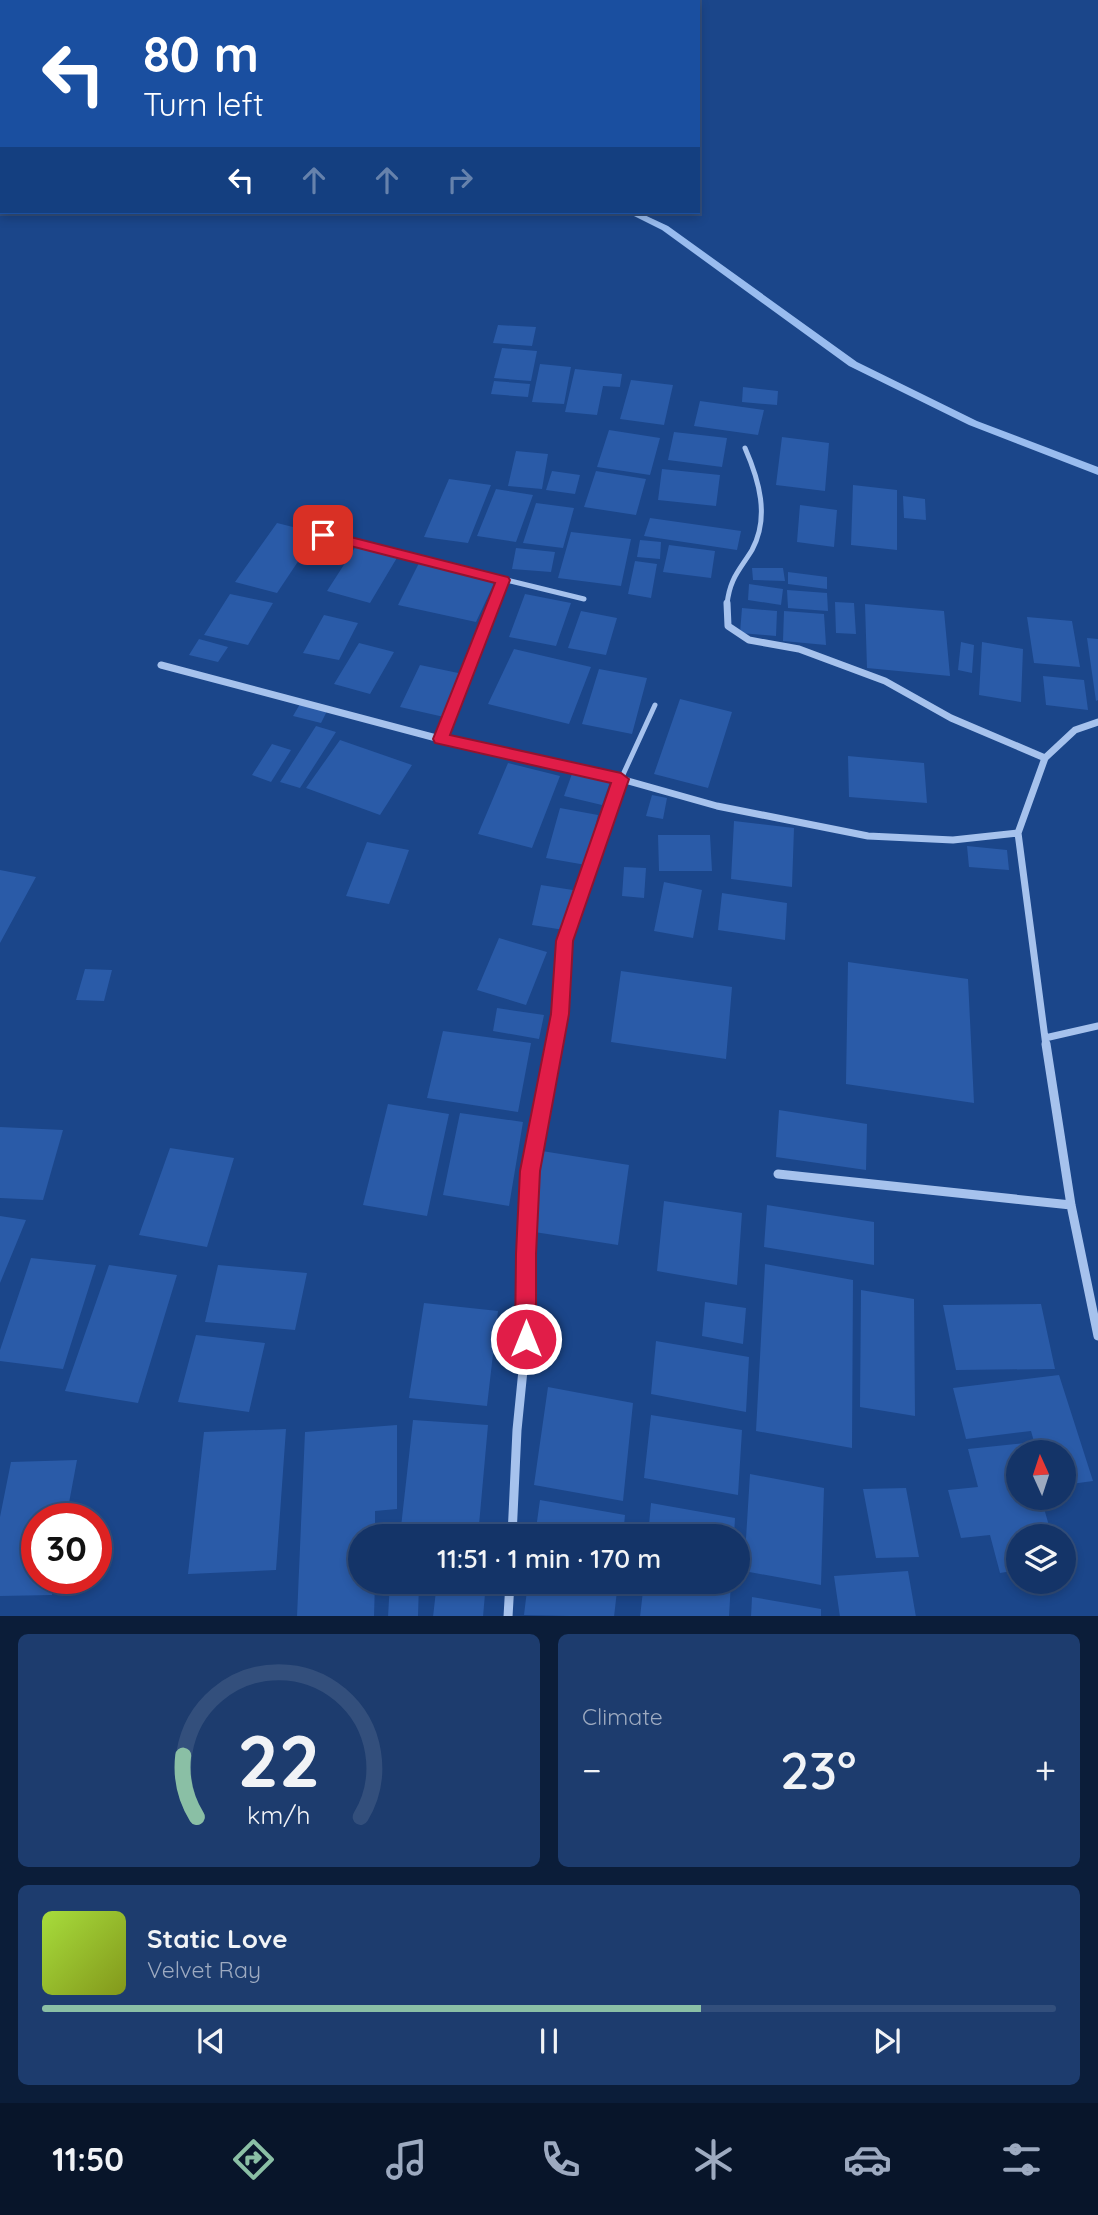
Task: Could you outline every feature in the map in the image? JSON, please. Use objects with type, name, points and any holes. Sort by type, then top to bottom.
[{"type":"street","points":[[745,447],[757,473],[762,498],[761,520],[752,548],[734,572],[724,614],[727,626],[750,640],[799,649],[886,681],[951,718],[1045,758]]},
{"type":"street","points":[[323,535],[584,598]]},
{"type":"street","points":[[440,739],[503,580]]},
{"type":"street","points":[[160,665],[440,739],[621,779],[717,806],[868,836],[953,840],[1018,833]]},
{"type":"street","points":[[1098,722],[1075,730],[1045,758],[1018,833],[1045,1038],[1071,1205],[1098,1336]]},
{"type":"street","points":[[513,1524],[526,1339],[530,1171],[560,1014],[565,941],[621,779]]},
{"type":"street","points":[[1045,1038],[1098,1026]]},
{"type":"street","points":[[778,1174],[1071,1205]]},
{"type":"street","points":[[508,1616],[509,1594]]},
{"type":"lane","points":[[621,779],[655,705]]},
{"type":"building","points":[[498,325],[536,327],[532,346],[493,343]]},
{"type":"building","points":[[502,348],[537,351],[531,381],[494,378]]},
{"type":"building","points":[[540,364],[571,367],[564,404],[532,402]]},
{"type":"building","points":[[575,369],[622,374],[620,387],[603,386],[597,415],[565,412]]},
{"type":"building","points":[[631,380],[673,385],[664,425],[620,419]]},
{"type":"building","points":[[494,381],[530,384],[528,397],[491,394]]},
{"type":"building","points":[[743,387],[778,391],[777,405],[742,402]]},
{"type":"building","points":[[700,401],[764,410],[758,435],[694,426]]},
{"type":"building","points":[[609,430],[660,438],[650,475],[597,467]]},
{"type":"building","points":[[674,432],[727,438],[722,467],[668,460]]},
{"type":"building","points":[[782,437],[829,443],[825,491],[776,485]]},
{"type":"building","points":[[516,451],[548,454],[542,489],[508,486]]},
{"type":"building","points":[[662,469],[720,475],[716,506],[658,500]]},
{"type":"building","points":[[552,471],[580,475],[575,494],[546,490]]},
{"type":"building","points":[[596,471],[646,479],[636,515],[584,507]]},
{"type":"building","points":[[449,479],[491,485],[468,543],[424,537]]},
{"type":"building","points":[[853,485],[897,490],[897,550],[851,545]]},
{"type":"building","points":[[496,489],[533,495],[516,542],[477,536]]},
{"type":"building","points":[[903,496],[925,499],[926,520],[904,518]]},
{"type":"building","points":[[536,503],[574,508],[563,548],[523,543]]},
{"type":"building","points":[[800,505],[837,510],[834,547],[797,542]]},
{"type":"building","points":[[650,518],[741,531],[737,550],[644,536]]},
{"type":"building","points":[[277,523],[317,533],[277,593],[235,582]]},
{"type":"building","points":[[571,532],[631,539],[621,586],[558,578]]},
{"type":"building","points":[[640,540],[661,542],[660,559],[637,557]]},
{"type":"building","points":[[669,545],[715,551],[711,578],[663,572]]},
{"type":"building","points":[[356,546],[398,556],[370,603],[327,591]]},
{"type":"building","points":[[516,548],[555,552],[551,572],[512,569]]},
{"type":"building","points":[[635,561],[657,564],[651,598],[628,594]]},
{"type":"building","points":[[419,563],[496,579],[476,622],[398,605]]},
{"type":"building","points":[[752,568],[783,568],[785,581],[753,580]]},
{"type":"building","points":[[788,572],[827,577],[827,589],[788,584]]},
{"type":"building","points":[[749,584],[783,589],[781,605],[748,600]]},
{"type":"building","points":[[787,590],[827,593],[828,611],[788,608]]},
{"type":"building","points":[[230,594],[273,603],[248,645],[204,635]]},
{"type":"building","points":[[525,594],[571,603],[556,646],[509,637]]},
{"type":"building","points":[[835,602],[854,603],[856,634],[836,633]]},
{"type":"building","points":[[865,604],[944,611],[950,676],[867,668]]},
{"type":"building","points":[[742,608],[777,611],[776,636],[740,633]]},
{"type":"building","points":[[581,611],[617,618],[606,655],[568,648]]},
{"type":"building","points":[[784,611],[824,614],[826,645],[783,641]]},
{"type":"building","points":[[324,615],[358,623],[339,660],[303,653]]},
{"type":"building","points":[[1027,617],[1072,621],[1080,667],[1034,663]]},
{"type":"building","points":[[1087,638],[1098,639],[1096,701]]},
{"type":"building","points":[[199,639],[228,647],[218,662],[189,655]]},
{"type":"building","points":[[961,642],[974,645],[972,673],[958,670]]},
{"type":"building","points":[[982,642],[1023,649],[1021,702],[979,695]]},
{"type":"building","points":[[359,643],[394,652],[370,694],[334,684]]},
{"type":"building","points":[[514,649],[591,667],[569,724],[488,704]]},
{"type":"building","points":[[420,665],[463,674],[444,717],[400,707]]},
{"type":"building","points":[[599,669],[647,678],[632,734],[582,724]]},
{"type":"building","points":[[1043,676],[1084,680],[1088,710],[1046,705]]},
{"type":"building","points":[[680,699],[732,712],[708,788],[654,774]]},
{"type":"building","points":[[300,704],[327,711],[321,723],[293,716]]},
{"type":"building","points":[[316,726],[336,732],[300,788],[280,782]]},
{"type":"building","points":[[340,740],[412,765],[380,815],[306,788]]},
{"type":"building","points":[[272,744],[291,750],[271,782],[252,775]]},
{"type":"building","points":[[848,756],[924,763],[927,803],[849,797]]},
{"type":"building","points":[[508,763],[560,776],[532,848],[478,834]]},
{"type":"building","points":[[573,771],[611,779],[602,805],[564,796]]},
{"type":"building","points":[[652,795],[667,798],[663,819],[646,816]]},
{"type":"building","points":[[560,808],[598,815],[586,865],[546,858]]},
{"type":"building","points":[[734,821],[794,828],[792,887],[731,879]]},
{"type":"building","points":[[658,835],[710,835],[712,871],[659,871]]},
{"type":"building","points":[[367,842],[409,850],[389,904],[346,896]]},
{"type":"building","points":[[967,846],[1007,850],[1009,870],[969,867]]},
{"type":"building","points":[[624,867],[646,868],[644,898],[622,896]]},
{"type":"building","points":[[0,870],[36,877],[0,943]]},
{"type":"building","points":[[664,882],[702,890],[693,938],[654,931]]},
{"type":"building","points":[[541,885],[579,891],[571,931],[532,925]]},
{"type":"building","points":[[722,893],[787,903],[785,940],[718,930]]},
{"type":"building","points":[[499,938],[547,952],[526,1005],[477,990]]},
{"type":"building","points":[[848,962],[968,979],[974,1103],[846,1084]]},
{"type":"building","points":[[85,969],[112,970],[104,1001],[76,1000]]},
{"type":"building","points":[[621,971],[732,987],[726,1059],[611,1042]]},
{"type":"building","points":[[497,1008],[544,1015],[539,1039],[493,1031]]},
{"type":"building","points":[[443,1031],[531,1043],[518,1112],[427,1098]]},
{"type":"building","points":[[388,1104],[449,1114],[427,1216],[363,1205]]},
{"type":"building","points":[[779,1110],[867,1124],[866,1170],[776,1157]]},
{"type":"building","points":[[460,1113],[523,1122],[509,1206],[443,1195]]},
{"type":"building","points":[[0,1127],[63,1130],[43,1200],[0,1198]]},
{"type":"building","points":[[170,1148],[234,1158],[207,1247],[139,1235]]},
{"type":"building","points":[[542,1151],[629,1165],[618,1245],[528,1231]]},
{"type":"building","points":[[664,1201],[742,1213],[737,1285],[657,1271]]},
{"type":"building","points":[[767,1205],[874,1222],[874,1265],[764,1247]]},
{"type":"building","points":[[0,1216],[26,1220],[0,1283]]},
{"type":"building","points":[[31,1258],[96,1265],[63,1369],[0,1361],[0,1350]]},
{"type":"building","points":[[765,1264],[853,1280],[852,1448],[756,1431]]},
{"type":"building","points":[[109,1265],[177,1275],[138,1403],[65,1391]]},
{"type":"building","points":[[218,1265],[307,1273],[295,1330],[205,1322]]},
{"type":"building","points":[[861,1290],[914,1299],[915,1416],[860,1407]]},
{"type":"building","points":[[705,1302],[746,1308],[743,1344],[702,1336]]},
{"type":"building","points":[[424,1303],[498,1311],[487,1406],[409,1398]]},
{"type":"building","points":[[1041,1304],[1055,1369],[956,1370],[943,1305]]},
{"type":"building","points":[[196,1335],[265,1343],[249,1412],[178,1402]]},
{"type":"building","points":[[656,1341],[749,1357],[746,1412],[651,1394]]},
{"type":"building","points":[[1059,1375],[1093,1481],[1076,1483],[1076,1440],[1034,1440],[1031,1431],[966,1439],[953,1388]]},
{"type":"building","points":[[548,1387],[633,1403],[623,1501],[534,1485]]},
{"type":"building","points":[[651,1415],[742,1430],[738,1495],[644,1478]]},
{"type":"building","points":[[413,1420],[488,1425],[479,1524],[401,1524]]},
{"type":"building","points":[[397,1425],[397,1509],[375,1511],[375,1524],[348,1524],[348,1594],[375,1594],[374,1616],[297,1616],[305,1432]]},
{"type":"building","points":[[286,1429],[276,1570],[188,1574],[204,1432]]},
{"type":"building","points":[[1006,1445],[1006,1510],[1044,1510],[1049,1524],[1006,1524],[1006,1572],[1000,1573],[990,1535],[961,1538],[948,1490],[978,1487],[968,1449]]},
{"type":"building","points":[[77,1460],[69,1503],[21,1503],[21,1594],[52,1595],[0,1596],[0,1517],[11,1462]]},
{"type":"building","points":[[750,1474],[824,1488],[821,1585],[750,1572],[750,1524],[747,1524]]},
{"type":"building","points":[[906,1488],[919,1557],[876,1558],[863,1489]]},
{"type":"building","points":[[540,1500],[625,1515],[624,1524],[537,1524]]},
{"type":"building","points":[[651,1503],[735,1518],[735,1524],[649,1524]]},
{"type":"building","points":[[908,1571],[916,1616],[840,1616],[834,1576]]},
{"type":"building","points":[[389,1594],[419,1594],[418,1616],[388,1616]]},
{"type":"building","points":[[436,1594],[485,1594],[483,1616],[433,1616]]},
{"type":"building","points":[[527,1594],[617,1594],[614,1616],[524,1615]]},
{"type":"building","points":[[643,1594],[730,1594],[729,1616],[640,1616]]},
{"type":"building","points":[[752,1597],[821,1609],[821,1616],[751,1616]]},
{"type":"waterway","points":[[635,214],[665,228],[853,364],[973,423],[1098,471]]},
{"type":"route","points":[[323,535],[503,580],[440,739],[621,779],[565,941],[560,1014],[530,1171],[526,1339]]}]
